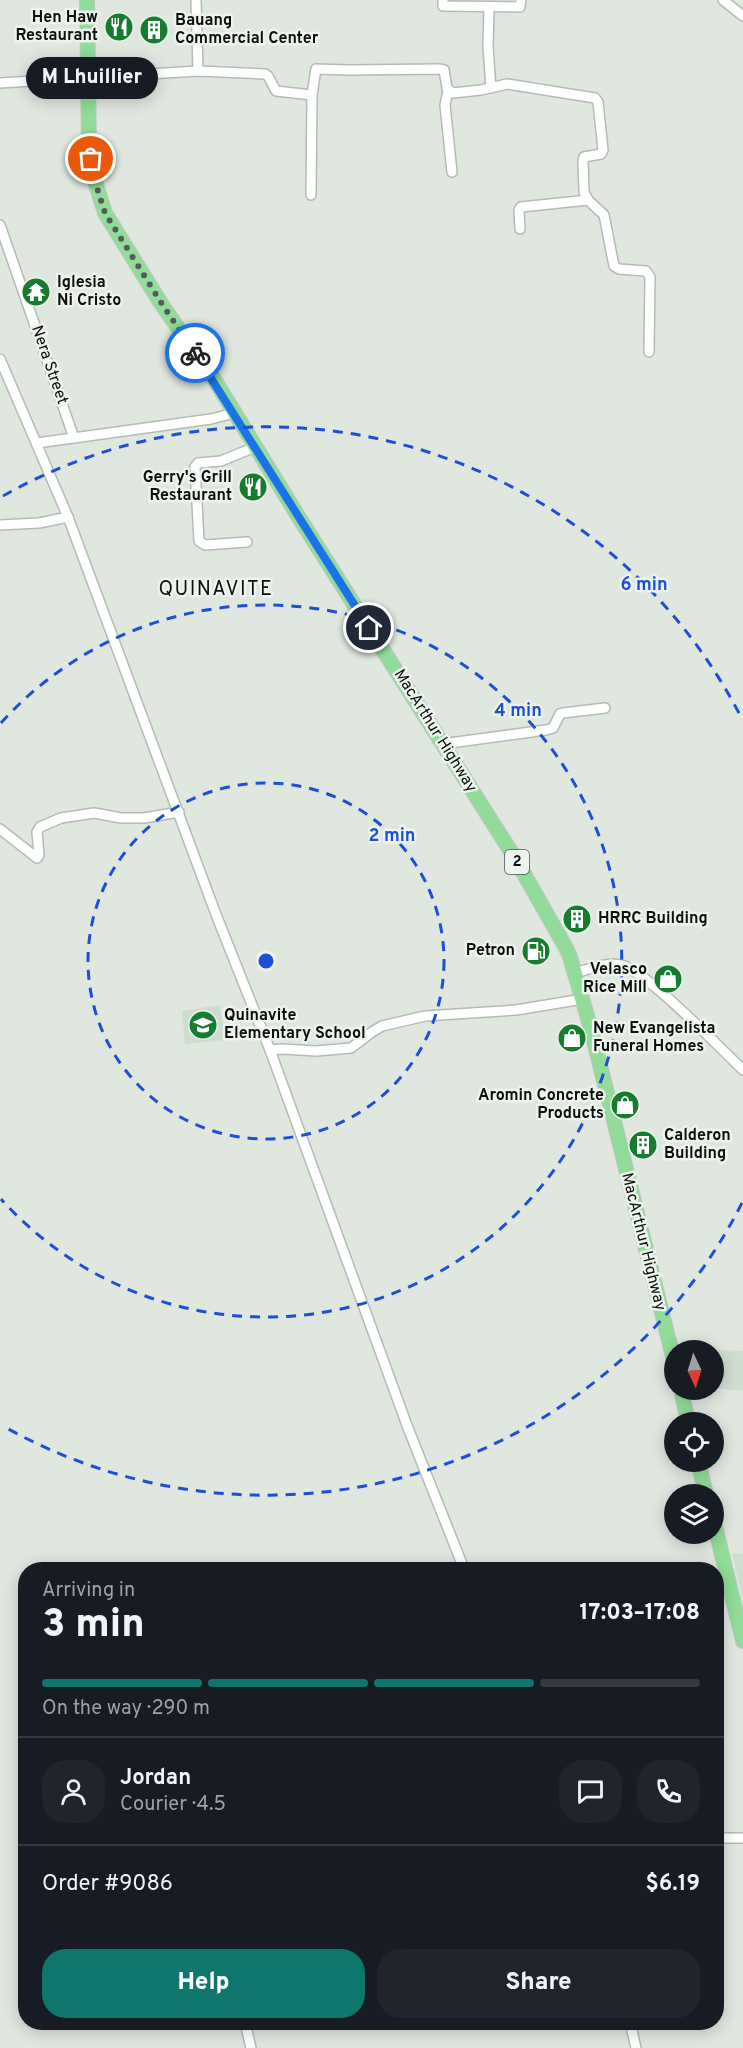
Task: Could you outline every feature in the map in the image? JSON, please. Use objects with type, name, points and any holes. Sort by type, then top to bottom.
[{"type":"highway","name":"MacArthur Highway","points":[[87,0],[89,147],[92,172],[105,213],[162,304],[214,380],[533,886],[566,948],[583,999],[669,1340]]},
{"type":"highway","points":[[719,1544],[724,1562]]},
{"type":"highway","points":[[724,1563],[743,1641]]},
{"type":"street","points":[[196,0],[198,71]]},
{"type":"street","points":[[443,0],[443,6],[489,7],[520,7],[521,0]]},
{"type":"street","points":[[723,0],[743,16]]},
{"type":"street","points":[[489,7],[490,88]]},
{"type":"street","points":[[311,195],[312,95],[315,70],[318,68],[442,69],[445,73],[448,91],[445,105],[452,172]]},
{"type":"street","points":[[0,82],[198,71],[265,74],[271,78],[276,91],[312,95]]},
{"type":"street","points":[[448,91],[453,93],[507,84],[591,96],[598,100],[603,150],[601,154],[584,157],[584,192],[588,200],[604,215],[614,266],[619,269],[646,271],[650,277],[649,352]]},
{"type":"street","points":[[520,229],[520,207],[588,200]]},
{"type":"street","name":"Nera Street","points":[[0,225],[74,438]]},
{"type":"street","points":[[0,359],[68,517],[217,917],[270,1050],[354,1285],[461,1562]]},
{"type":"street","points":[[37,443],[211,419],[234,413]]},
{"type":"street","points":[[247,542],[205,545],[199,540],[195,467],[198,464],[221,461],[255,447]]},
{"type":"street","points":[[0,525],[39,523],[68,517]]},
{"type":"street","points":[[442,744],[546,730],[553,728],[562,712],[605,708]]},
{"type":"street","points":[[0,829],[37,858],[39,855],[37,832],[40,827],[61,819],[94,813],[121,818],[144,818],[178,812]]},
{"type":"street","points":[[575,973],[620,964],[632,969],[689,1018],[743,1070]]},
{"type":"street","points":[[270,1050],[316,1051],[351,1048],[356,1047],[382,1026],[425,1016],[516,1010],[583,999]]},
{"type":"street","points":[[724,1838],[743,1838]]},
{"type":"street","points":[[247,2030],[251,2048]]},
{"type":"street","points":[[632,2030],[636,2048]]},
{"type":"shaded area","name":"Velasco Rice Mill","points":[[671,968],[680,977],[666,990],[657,981]]},
{"type":"shaded area","name":"Quinavite Elementary School","points":[[220,1005],[225,1040],[185,1044],[182,1011]]},
{"type":"shaded area","points":[[724,1350],[743,1351],[743,1391],[724,1389]]},
{"type":"shaded area","points":[[732,1553],[743,1554],[743,1601]]},
{"type":"way so far","points":[[91,159],[98,195],[113,228],[195,353]]},
{"type":"place","name":"Hen Haw Restaurant","points":[[119,27]]},
{"type":"place","name":"Bauang Commercial Center","points":[[154,30]]},
{"type":"place","name":"M Lhuillier","points":[[91,159]]},
{"type":"place","name":"Iglesia Ni Cristo","points":[[36,292]]},
{"type":"place","name":"Gerry's Grill Restaurant","points":[[253,487]]},
{"type":"place","name":"HRRC Building","points":[[577,919]]},
{"type":"place","name":"Petron","points":[[536,951]]},
{"type":"place","name":"Velasco Rice Mill","points":[[668,979]]},
{"type":"place","name":"Quinavite Elementary School","points":[[203,1025]]},
{"type":"place","name":"New Evangelista Funeral Homes","points":[[572,1038]]},
{"type":"place","name":"Aromin Concrete Products","points":[[625,1105]]},
{"type":"place","name":"Calderon Building","points":[[643,1145]]},
{"type":"district","name":"QUINAVITE","points":[[216,590]]},
{"type":"route","points":[[195,353],[369,628]]}]
